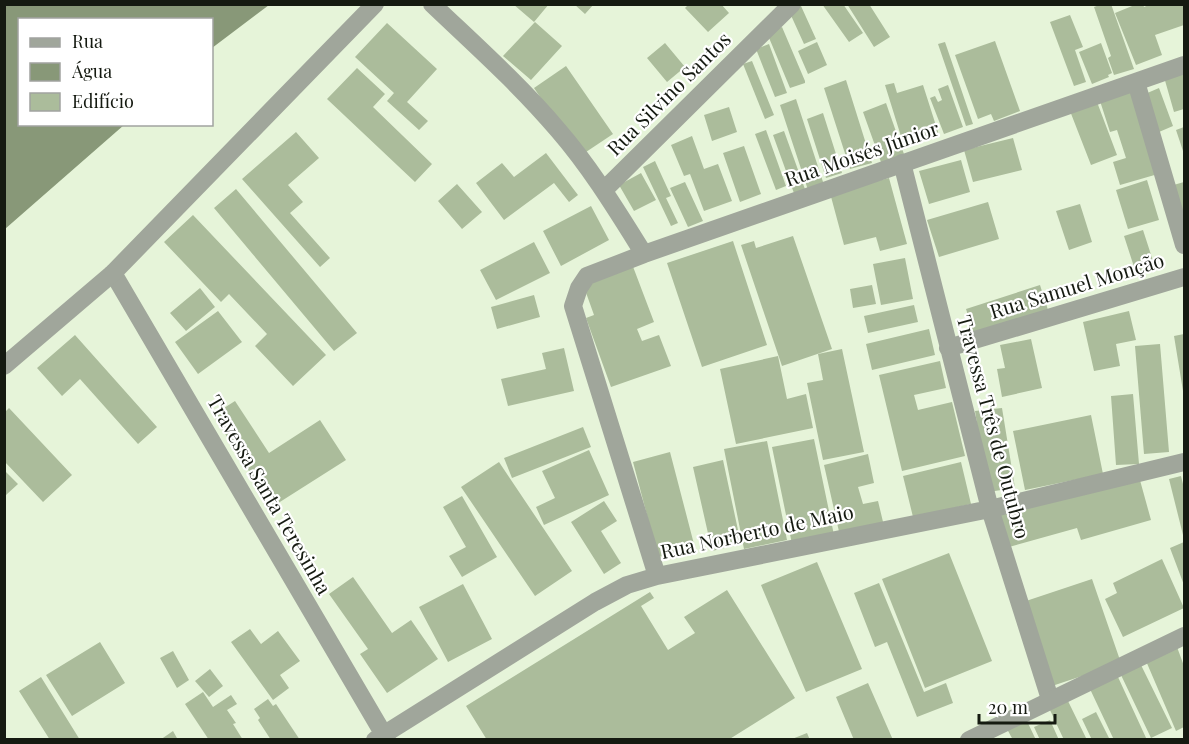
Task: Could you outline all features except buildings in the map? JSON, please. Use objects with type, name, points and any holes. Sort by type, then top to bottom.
[{"type":"street","points":[[4,366],[113,273],[375,4]]},
{"type":"street","points":[[432,4],[503,71],[558,130],[604,190],[644,254]]},
{"type":"street","name":"Rua Silvino Santos","points":[[604,190],[792,4]]},
{"type":"street","name":"Rua Moisés Júnior","points":[[657,576],[573,306],[579,288],[587,276],[1185,65]]},
{"type":"street","points":[[1137,82],[1185,245]]},
{"type":"street","name":"Travessa Três de Outubro","points":[[902,163],[990,509],[1050,699]]},
{"type":"street","name":"Travessa Santa Teresinha","points":[[113,273],[382,738]]},
{"type":"street","name":"Rua Samuel Monção","points":[[948,348],[1185,277]]},
{"type":"street","name":"Rua Norberto de Maio","points":[[382,738],[595,602],[627,585],[657,576],[990,509],[1185,462]]},
{"type":"street","points":[[969,740],[1050,699],[1185,636]]},
{"type":"water","points":[[5,4],[269,4],[213,47],[213,18],[18,18],[18,126],[123,126],[5,229]]}]
